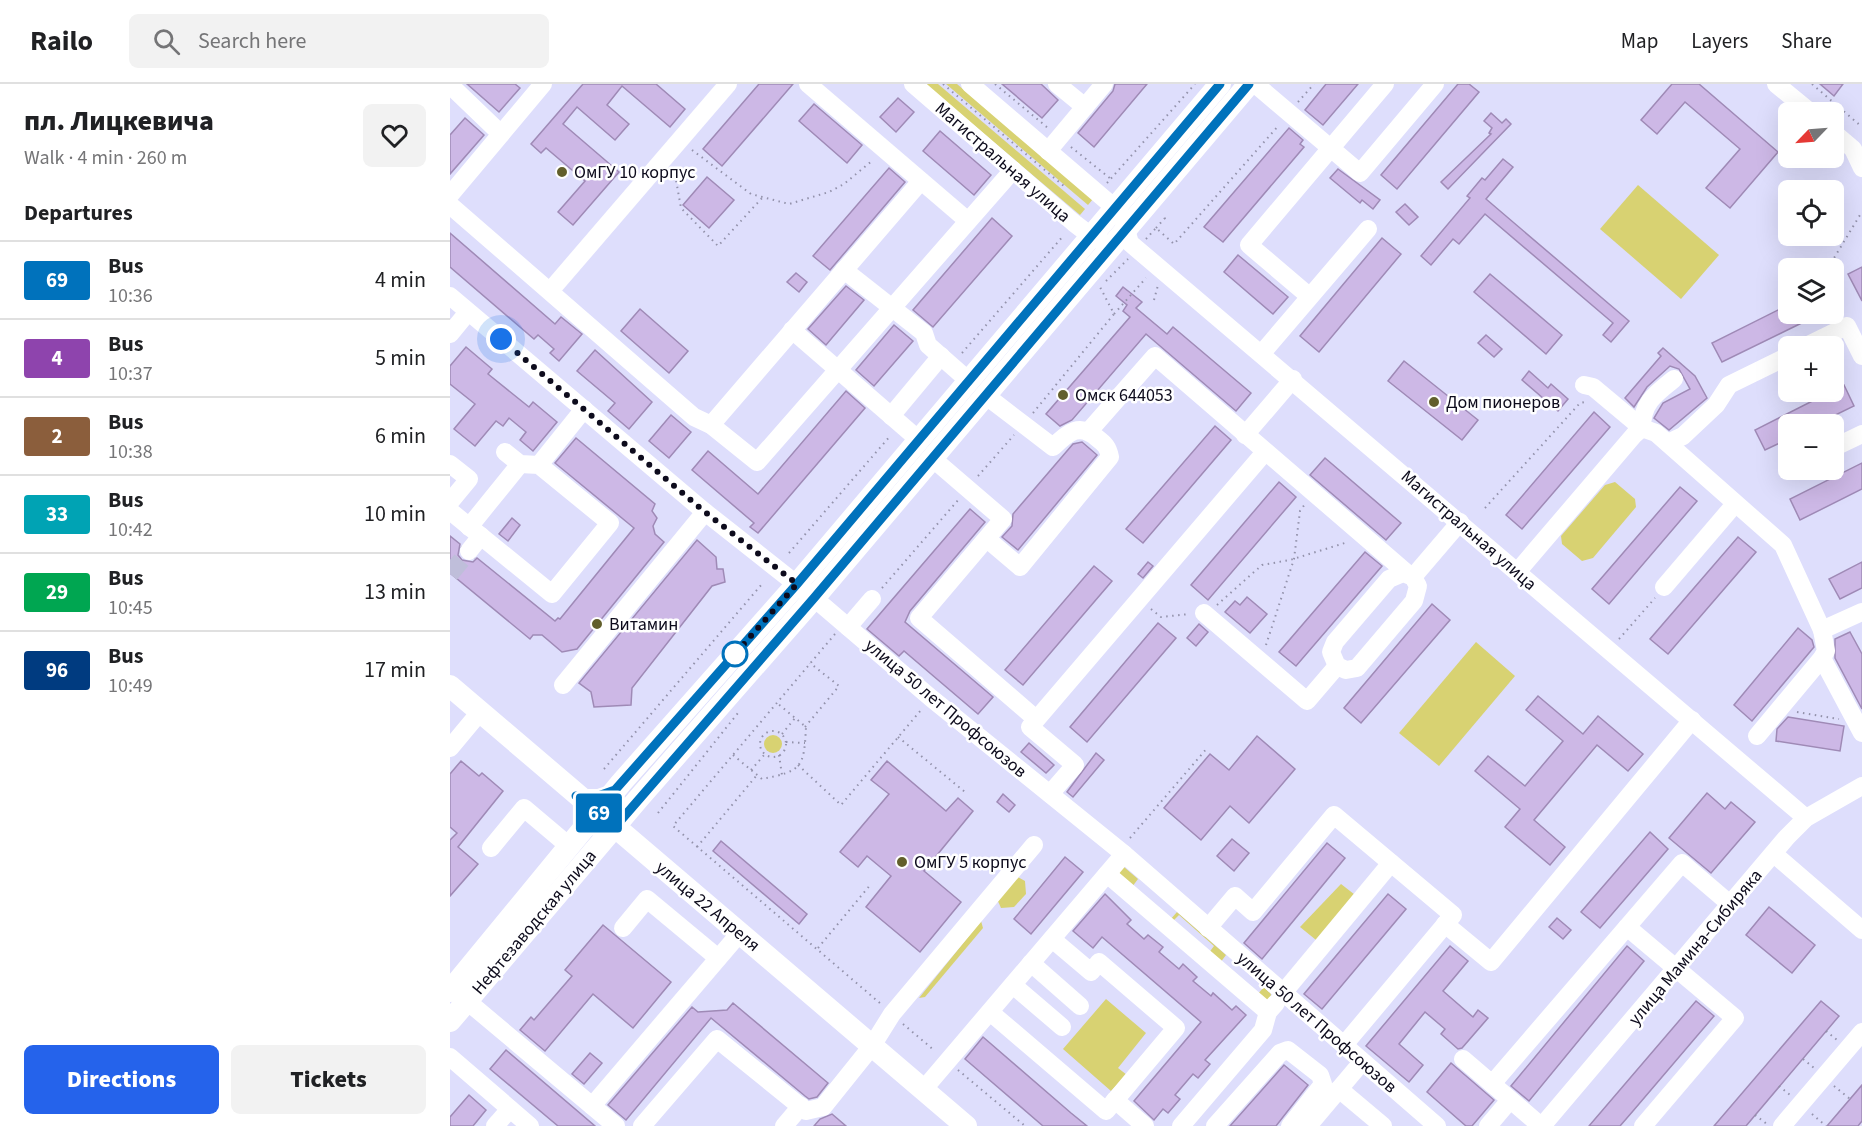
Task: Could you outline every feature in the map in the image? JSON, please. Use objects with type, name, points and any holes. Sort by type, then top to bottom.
[{"type":"main road","name":"Нефтезаводская улица","points":[[457,984],[608,835],[805,591],[977,388],[1090,236],[1220,84]]},
{"type":"main road","name":"Нефтезаводская улица","points":[[977,388],[1129,238],[1249,84]]},
{"type":"main road","name":"Нефтезаводская улица","points":[[450,1021],[457,984],[575,838],[615,790],[805,591]]},
{"type":"main road","name":"улица 22 Апреля","points":[[450,686],[597,812],[608,835],[636,846],[966,1126]]},
{"type":"main road","points":[[575,838],[583,813],[576,796],[598,796],[615,790]]},
{"type":"main road","points":[[632,806],[627,813],[628,828],[636,846]]},
{"type":"street","points":[[450,195],[543,84]]},
{"type":"street","points":[[550,291],[728,84]]},
{"type":"street","points":[[808,84],[968,221]]},
{"type":"street","name":"Магистральная улица","points":[[912,84],[1090,236],[1129,238]]},
{"type":"street","name":"Магистральная улица","points":[[970,84],[1115,208],[1122,216],[1129,238],[1806,818]]},
{"type":"street","points":[[1057,84],[1085,107]]},
{"type":"street","points":[[1048,151],[1104,84]]},
{"type":"street","points":[[1255,84],[1360,173],[1435,84]]},
{"type":"street","points":[[1309,296],[1249,245],[1385,84]]},
{"type":"street","points":[[1776,84],[1798,102]]},
{"type":"street","points":[[452,92],[501,134]]},
{"type":"street","points":[[1844,139],[1857,147],[1862,168]]},
{"type":"street","points":[[450,205],[694,417],[711,425],[757,462],[1012,170]]},
{"type":"street","points":[[711,425],[921,181]]},
{"type":"street","points":[[1262,353],[1368,229]]},
{"type":"street","points":[[844,270],[924,333],[928,345],[977,388],[1053,447],[1068,433],[1080,428],[1089,431],[1108,446],[1110,457],[1020,567],[987,539]]},
{"type":"street","name":"улица 50 лет Профсоюзов","points":[[450,296],[705,512],[805,591],[931,698],[1050,794],[1125,849],[1208,928],[1437,1126]]},
{"type":"street","points":[[450,334],[468,312]]},
{"type":"street","points":[[1826,336],[1847,326],[1862,356]]},
{"type":"street","points":[[792,330],[891,416],[1003,519],[919,618],[1036,719]]},
{"type":"street","points":[[891,416],[941,356]]},
{"type":"street","points":[[1089,431],[1155,356],[1410,576],[1418,586],[1417,597],[1357,668],[1346,670],[1337,666],[1331,652],[1335,642],[1389,579],[1398,574],[1410,576]]},
{"type":"street","points":[[1668,444],[1683,436],[1708,412],[1729,386],[1778,361]]},
{"type":"street","points":[[1245,435],[1293,379]]},
{"type":"street","points":[[1518,571],[1642,428],[1645,406],[1655,394],[1674,380]]},
{"type":"street","points":[[1584,385],[1593,387],[1642,428],[1656,433],[1783,545],[1822,630],[1826,651],[1757,736]]},
{"type":"street","points":[[539,465],[584,409]]},
{"type":"street","points":[[1844,443],[1862,434]]},
{"type":"street","points":[[450,511],[552,594],[610,523],[539,465],[520,464],[505,452]]},
{"type":"street","points":[[1050,794],[1075,765],[1030,727],[1265,452]]},
{"type":"street","points":[[450,464],[469,479],[450,502]]},
{"type":"street","points":[[469,551],[475,531],[520,464]]},
{"type":"street","points":[[1664,587],[1735,504]]},
{"type":"street","points":[[563,685],[705,512]]},
{"type":"street","points":[[1410,576],[1460,522]]},
{"type":"street","points":[[846,625],[872,599]]},
{"type":"street","points":[[1204,612],[1307,701],[1337,666]]},
{"type":"street","points":[[1822,630],[1862,612]]},
{"type":"street","points":[[1822,658],[1859,727]]},
{"type":"street","points":[[450,748],[480,712]]},
{"type":"street","points":[[1445,924],[1491,962],[1692,720]]},
{"type":"street","name":"улица Мамина-Сибиряка","points":[[1542,1126],[1806,818],[1862,786]]},
{"type":"street","points":[[491,848],[524,808],[575,838]]},
{"type":"street","points":[[1208,928],[1234,896],[1253,912],[1334,815],[1453,915],[1344,1045]]},
{"type":"street","points":[[642,1126],[717,1040],[806,1111],[823,1107],[872,1046],[892,1014],[1034,845]]},
{"type":"street","points":[[923,1090],[1107,874],[1125,849]]},
{"type":"street","points":[[1774,854],[1862,930]]},
{"type":"street","points":[[1181,1126],[1263,1030],[1268,1012],[1391,863]]},
{"type":"street","points":[[1492,1084],[1682,863],[1730,904]]},
{"type":"street","points":[[1107,874],[1268,1012]]},
{"type":"street","points":[[623,928],[648,899],[718,958]]},
{"type":"street","points":[[1627,927],[1735,1018],[1643,1126]]},
{"type":"street","points":[[592,1106],[740,934]]},
{"type":"street","points":[[990,1012],[1106,1111],[1176,1028],[1099,962],[1091,972],[1052,939]]},
{"type":"street","points":[[1031,963],[1080,1006]]},
{"type":"street","points":[[457,984],[616,1126]]},
{"type":"street","points":[[1012,985],[1062,1027]]},
{"type":"street","points":[[1782,1126],[1862,1032]]},
{"type":"street","points":[[1215,1126],[1280,1053],[1288,1050],[1320,1075],[1323,1084],[1290,1126]]},
{"type":"street","points":[[450,1057],[530,1126]]},
{"type":"street","points":[[1463,1059],[1542,1126]]},
{"type":"street","points":[[1308,1126],[1362,1062]]},
{"type":"street","points":[[1339,1089],[1383,1126]]},
{"type":"street","points":[[1115,1100],[1145,1126]]},
{"type":"street","points":[[1488,1126],[1510,1100]]},
{"type":"street","points":[[784,1126],[801,1106]]},
{"type":"street","points":[[495,1126],[510,1109]]},
{"type":"path","points":[[943,84],[1070,191]]},
{"type":"path","points":[[1107,183],[1195,84]]},
{"type":"path","points":[[1156,228],[1174,244],[1314,84]]},
{"type":"path","points":[[1812,84],[1862,127]]},
{"type":"path","points":[[680,139],[751,194],[789,204],[829,192],[858,175],[882,148]]},
{"type":"path","points":[[664,158],[672,165],[676,174],[681,208],[718,246],[762,198]]},
{"type":"path","points":[[1129,238],[1156,228],[1165,218],[1162,214]]},
{"type":"path","points":[[1834,258],[1860,215]]},
{"type":"path","points":[[1114,314],[1149,276]]},
{"type":"path","points":[[1485,508],[1580,403],[1604,396]]},
{"type":"path","points":[[1261,662],[1294,559],[1300,511],[1311,492]]},
{"type":"path","points":[[1140,599],[1161,617],[1204,612],[1213,608],[1262,565],[1294,559],[1363,536]]},
{"type":"path","points":[[604,769],[762,584]]},
{"type":"path","points":[[1610,650],[1664,587]]},
{"type":"path","points":[[846,625],[810,663],[673,826],[1025,1126]]},
{"type":"path","points":[[733,755],[762,779],[791,773],[805,757],[805,726],[839,687],[810,663]]},
{"type":"path","points":[[777,703],[805,726]]},
{"type":"path","points":[[1779,710],[1859,727]]},
{"type":"path","points":[[658,813],[740,711]]},
{"type":"path","points":[[798,765],[842,805],[920,711]]},
{"type":"path","points":[[782,734],[795,718]]},
{"type":"path","points":[[755,728],[763,735]]},
{"type":"path","points":[[765,754],[760,745],[763,735],[772,730],[782,734],[786,742]]},
{"type":"path","points":[[898,736],[965,792]]},
{"type":"path","points":[[786,742],[805,743]]},
{"type":"path","points":[[782,775],[779,755],[786,742]]},
{"type":"path","points":[[1125,849],[1208,747]]},
{"type":"path","points":[[765,754],[779,755]]},
{"type":"path","points":[[751,770],[765,754]]},
{"type":"path","points":[[697,847],[757,775]]},
{"type":"path","points":[[818,948],[871,884]]},
{"type":"path","points":[[1755,1115],[1769,1126]]},
{"type":"shaded area","points":[[925,84],[938,84],[1085,209],[1080,215]]},
{"type":"shaded area","points":[[946,84],[957,84],[1093,199],[1088,205]]},
{"type":"shaded area","points":[[1638,185],[1719,255],[1681,299],[1600,229]]},
{"type":"shaded area","points":[[1615,482],[1635,499],[1636,507],[1593,558],[1582,561],[1562,544],[1561,536],[1605,485]]},
{"type":"shaded area","points":[[1476,642],[1515,676],[1439,766],[1399,733]]},
{"type":"shaded area","points":[[773,735],[779,738],[782,744],[779,750],[773,753],[767,750],[764,744],[767,738]]},
{"type":"shaded area","points":[[1117,867],[1124,867],[1138,879],[1132,887],[1170,920],[1177,912],[1226,955],[1220,963],[1257,995],[1264,987],[1271,994],[1270,1000],[1262,1001],[1208,954],[1214,946],[1179,915],[1171,923],[1116,876],[1114,872]]},
{"type":"shaded area","points":[[1016,876],[1025,881],[1026,894],[1014,907],[1001,908],[997,899]]},
{"type":"shaded area","points":[[1341,884],[1359,898],[1321,944],[1300,927]]},
{"type":"shaded area","points":[[981,921],[983,928],[925,997],[919,998]]},
{"type":"shaded area","points":[[1106,999],[1146,1033],[1118,1068],[1127,1075],[1111,1091],[1063,1049]]},
{"type":"building","points":[[467,84],[515,84],[520,88],[499,112]]},
{"type":"building","points":[[583,84],[656,84],[685,109],[670,127],[622,86],[607,105],[629,124],[615,140],[577,107],[563,124],[619,172],[573,225],[558,212],[585,181],[546,148],[541,153],[531,144]]},
{"type":"building","points":[[759,84],[793,84],[722,166],[703,149]]},
{"type":"building","points":[[1002,84],[1041,84],[1058,100],[1042,118]]},
{"type":"building","points":[[1115,84],[1147,84],[1094,147],[1078,133],[1113,91]]},
{"type":"building","points":[[1326,84],[1358,84],[1323,125],[1305,110]]},
{"type":"building","points":[[1458,84],[1469,84],[1479,92],[1397,189],[1381,175]]},
{"type":"building","points":[[1672,84],[1699,84],[1778,152],[1730,208],[1706,188],[1740,149],[1685,102],[1657,134],[1641,120]]},
{"type":"building","points":[[1820,84],[1843,84],[1834,96]]},
{"type":"building","points":[[898,98],[914,112],[896,132],[880,117]]},
{"type":"building","points":[[814,104],[862,145],[847,163],[799,121]]},
{"type":"building","points":[[1491,113],[1502,123],[1506,119],[1511,124],[1448,189],[1441,182],[1491,134],[1489,133],[1492,128],[1484,121]]},
{"type":"building","points":[[465,118],[484,135],[450,174],[450,135]]},
{"type":"building","points":[[1289,128],[1303,140],[1300,144],[1304,147],[1223,242],[1204,227]]},
{"type":"building","points":[[940,131],[991,175],[974,195],[923,151]]},
{"type":"building","points":[[1503,159],[1513,167],[1486,199],[1629,321],[1611,342],[1603,335],[1613,323],[1485,214],[1459,244],[1453,239],[1431,265],[1421,256],[1470,198],[1467,196],[1482,178],[1485,180]]},
{"type":"building","points":[[889,168],[905,182],[830,270],[813,256]]},
{"type":"building","points":[[1338,169],[1380,200],[1373,209],[1362,200],[1360,203],[1330,178]]},
{"type":"building","points":[[707,177],[734,200],[709,228],[683,205]]},
{"type":"building","points":[[1405,204],[1418,217],[1409,225],[1396,212]]},
{"type":"building","points":[[992,218],[1012,236],[933,327],[913,310]]},
{"type":"building","points":[[450,233],[555,324],[561,317],[582,334],[559,361],[550,353],[554,349],[538,335],[534,339],[450,267]]},
{"type":"building","points":[[1382,238],[1401,254],[1319,352],[1300,336]]},
{"type":"building","points":[[1238,255],[1288,297],[1273,314],[1224,272]]},
{"type":"building","points":[[1862,267],[1862,301],[1848,274]]},
{"type":"building","points":[[796,273],[807,282],[799,292],[787,282]]},
{"type":"building","points":[[1490,274],[1562,335],[1546,354],[1474,292]]},
{"type":"building","points":[[846,286],[864,300],[826,345],[808,329]]},
{"type":"building","points":[[1123,287],[1142,302],[1136,308],[1167,334],[1173,327],[1251,393],[1236,411],[1146,334],[1072,420],[1060,426],[1046,414],[1130,317],[1123,311],[1127,305],[1116,296]]},
{"type":"building","points":[[640,309],[688,351],[669,373],[621,331]]},
{"type":"building","points":[[1778,310],[1778,324],[1800,324],[1722,362],[1712,343]]},
{"type":"building","points":[[894,325],[913,341],[874,386],[856,370]]},
{"type":"building","points":[[1486,335],[1502,349],[1494,357],[1478,343]]},
{"type":"building","points":[[466,347],[492,369],[488,374],[529,407],[533,402],[557,422],[533,451],[520,440],[526,432],[509,418],[503,426],[496,421],[475,446],[454,429],[475,404],[450,384],[450,366]]},
{"type":"building","points":[[1663,348],[1695,376],[1707,398],[1669,430],[1654,418],[1663,403],[1690,389],[1679,369],[1670,366],[1647,387],[1634,407],[1625,398],[1661,356],[1658,353]]},
{"type":"building","points":[[595,350],[652,402],[629,429],[608,411],[615,403],[577,371]]},
{"type":"building","points":[[1404,361],[1478,420],[1462,440],[1388,381]]},
{"type":"building","points":[[1529,371],[1548,388],[1551,384],[1568,399],[1558,411],[1522,380]]},
{"type":"building","points":[[1844,385],[1854,406],[1838,414],[1787,414],[1810,402],[1844,402]]},
{"type":"building","points":[[846,391],[865,408],[758,533],[750,527],[754,523],[692,470],[708,451],[758,494]]},
{"type":"building","points":[[1594,412],[1610,427],[1522,529],[1506,515]]},
{"type":"building","points":[[671,415],[691,432],[669,458],[649,441]]},
{"type":"building","points":[[1778,418],[1778,444],[1765,450],[1755,430]]},
{"type":"building","points":[[1215,426],[1231,440],[1143,543],[1126,529]]},
{"type":"building","points":[[576,438],[655,504],[652,511],[657,518],[653,526],[655,534],[664,542],[577,649],[562,652],[542,635],[533,635],[530,639],[450,573],[450,536],[460,544],[458,555],[462,560],[473,562],[477,558],[555,621],[560,619],[634,528],[555,463]]},
{"type":"building","points":[[1082,442],[1097,455],[1018,550],[1002,537],[1012,526],[1013,514],[1073,444]]},
{"type":"building","points":[[1325,458],[1401,523],[1386,540],[1310,475]]},
{"type":"building","points":[[1862,463],[1862,489],[1800,520],[1790,499],[1828,480],[1844,480],[1844,472]]},
{"type":"building","points":[[1279,482],[1296,497],[1208,600],[1191,585]]},
{"type":"building","points":[[1680,487],[1697,501],[1609,604],[1592,589]]},
{"type":"building","points":[[970,509],[985,522],[910,611],[905,622],[993,697],[978,714],[904,651],[899,656],[867,629]]},
{"type":"building","points":[[512,518],[520,525],[508,541],[499,534]]},
{"type":"building","points":[[1738,537],[1756,552],[1668,654],[1650,639]]},
{"type":"building","points":[[697,540],[716,557],[717,569],[723,569],[725,582],[712,586],[632,688],[631,705],[594,707],[591,692],[579,683]]},
{"type":"building","points":[[1365,552],[1382,566],[1296,666],[1279,652]]},
{"type":"building","points":[[1148,562],[1153,566],[1143,578],[1138,574]]},
{"type":"building","points":[[1862,562],[1862,588],[1840,599],[1829,579]]},
{"type":"building","points":[[1094,566],[1112,581],[1023,685],[1005,670]]},
{"type":"building","points":[[1247,597],[1267,614],[1250,633],[1225,612],[1235,601],[1240,605]]},
{"type":"building","points":[[1432,604],[1450,620],[1361,723],[1344,708]]},
{"type":"building","points":[[1158,623],[1176,638],[1087,742],[1070,727]]},
{"type":"building","points":[[1199,624],[1208,632],[1196,646],[1187,638]]},
{"type":"building","points":[[1798,628],[1812,640],[1814,647],[1752,721],[1734,705]]},
{"type":"building","points":[[1850,632],[1862,654],[1862,709],[1835,658],[1835,639]]},
{"type":"building","points":[[1538,696],[1583,734],[1598,716],[1643,754],[1628,771],[1597,745],[1534,820],[1565,847],[1550,865],[1505,827],[1520,809],[1475,771],[1488,756],[1525,786],[1563,741],[1526,710]]},
{"type":"building","points":[[1788,717],[1844,726],[1840,751],[1776,741],[1777,729]]},
{"type":"building","points":[[1257,736],[1295,769],[1249,823],[1230,806],[1201,840],[1164,808],[1210,754],[1229,770]]},
{"type":"building","points":[[1029,743],[1054,765],[1046,773],[1021,752]]},
{"type":"building","points":[[1096,753],[1104,760],[1073,797],[1067,792]]},
{"type":"building","points":[[461,761],[479,776],[482,773],[503,791],[458,847],[478,864],[450,896],[450,840],[457,833],[450,827],[450,774]]},
{"type":"building","name":"ОмГУ 5 корпус","points":[[887,761],[946,811],[958,798],[973,811],[924,871],[961,902],[920,952],[866,907],[891,876],[867,856],[858,867],[840,852],[889,794],[871,780]]},
{"type":"building","points":[[1707,793],[1725,809],[1731,802],[1755,822],[1711,873],[1669,838]]},
{"type":"building","points":[[1003,794],[1015,805],[1009,812],[997,802]]},
{"type":"building","points":[[1650,832],[1668,849],[1600,928],[1581,912]]},
{"type":"building","points":[[1232,839],[1249,853],[1234,871],[1217,856]]},
{"type":"building","points":[[721,841],[807,914],[799,924],[713,851]]},
{"type":"building","points":[[1327,843],[1345,858],[1262,959],[1244,943]]},
{"type":"building","points":[[1065,857],[1083,872],[1031,934],[1014,919]]},
{"type":"building","points":[[1105,894],[1131,920],[1127,924],[1144,939],[1148,935],[1163,947],[1159,952],[1179,969],[1183,964],[1197,977],[1193,981],[1211,996],[1213,993],[1232,1010],[1236,1006],[1246,1015],[1205,1060],[1210,1064],[1198,1078],[1193,1074],[1175,1095],[1180,1099],[1168,1113],[1163,1109],[1154,1120],[1134,1101],[1201,1022],[1102,937],[1093,948],[1073,931]]},
{"type":"building","points":[[1388,894],[1406,909],[1322,1009],[1304,994]]},
{"type":"building","points":[[1769,907],[1815,945],[1792,973],[1746,935]]},
{"type":"building","points":[[1557,918],[1571,930],[1563,939],[1549,927]]},
{"type":"building","points":[[603,925],[671,982],[633,1028],[593,994],[545,1051],[520,1030],[531,1017],[534,1020],[572,976],[565,970]]},
{"type":"building","points":[[1450,946],[1468,961],[1443,991],[1473,1017],[1478,1010],[1488,1018],[1462,1048],[1458,1049],[1441,1034],[1445,1029],[1425,1012],[1399,1044],[1423,1065],[1409,1082],[1366,1046]]},
{"type":"building","points":[[1627,946],[1644,961],[1529,1101],[1511,1086]]},
{"type":"building","points":[[1696,1001],[1714,1016],[1633,1111],[1620,1126],[1589,1126]]},
{"type":"building","points":[[1821,1001],[1839,1016],[1746,1126],[1714,1126]]},
{"type":"building","points":[[733,1003],[828,1083],[817,1097],[809,1099],[711,1018],[626,1120],[608,1105],[692,1007],[698,1012],[727,1010]]},
{"type":"building","points":[[983,1037],[1087,1126],[1043,1126],[965,1059]]},
{"type":"building","points":[[506,1050],[595,1126],[558,1126],[490,1069]]},
{"type":"building","points":[[590,1053],[602,1063],[584,1084],[572,1074]]},
{"type":"building","points":[[1451,1063],[1494,1100],[1472,1126],[1466,1126],[1427,1092]]},
{"type":"building","points":[[1284,1065],[1308,1085],[1276,1126],[1230,1126]]},
{"type":"building","points":[[1862,1085],[1862,1121],[1858,1126],[1827,1126]]},
{"type":"building","points":[[469,1095],[486,1110],[473,1126],[450,1126],[450,1117]]},
{"type":"building","points":[[832,1114],[846,1126],[814,1126],[820,1119]]},
{"type":"tunnel","points":[[450,574],[469,551]]},
{"type":"bus line","name":"69","points":[[1220,84],[797,584],[615,790],[606,795],[576,796],[615,827],[814,598],[1249,84]]},
{"type":"place","name":"ОмГУ 10 корпус","points":[[562,172]]},
{"type":"place","name":"Омск 644053","points":[[1063,395]]},
{"type":"place","name":"Дом пионеров","points":[[1434,402]]},
{"type":"place","name":"Витамин","points":[[597,624]]},
{"type":"place","name":"ОмГУ 5 корпус","points":[[902,862]]},
{"type":"route","points":[[501,339],[705,512],[797,584],[735,654]]}]
